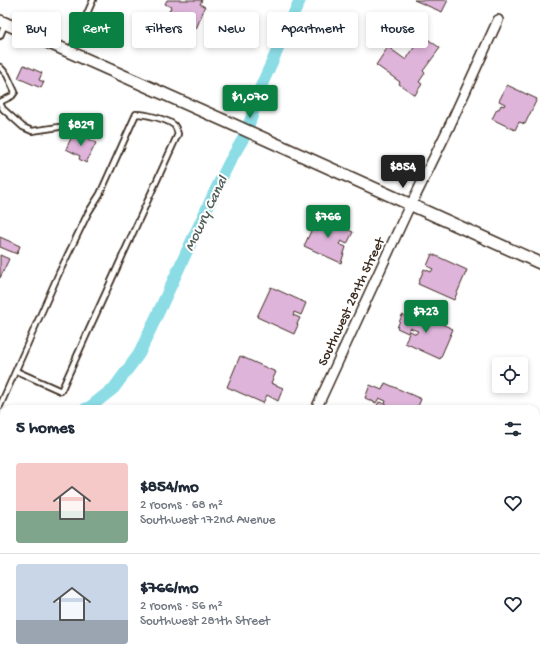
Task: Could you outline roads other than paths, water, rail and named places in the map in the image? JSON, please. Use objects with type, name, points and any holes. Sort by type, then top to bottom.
[{"type":"street","name":"Southwest 281th Street","points":[[318,405],[410,205],[450,125],[498,20]]},
{"type":"street","points":[[3,23],[257,135],[540,263]]},
{"type":"lane","points":[[70,52],[92,0]]},
{"type":"lane","points":[[0,36],[3,23]]},
{"type":"lane","points":[[0,67],[7,75],[15,92],[12,96],[0,102],[3,109],[23,127],[32,130],[59,127]]},
{"type":"lane","points":[[0,405],[59,273],[88,213],[100,194],[136,114],[160,118],[174,125],[178,134],[61,391],[16,371]]},
{"type":"waterway","name":"Mowry Canal","points":[[93,405],[114,388],[139,354],[215,191],[243,139],[252,116],[258,93],[300,0]]}]
